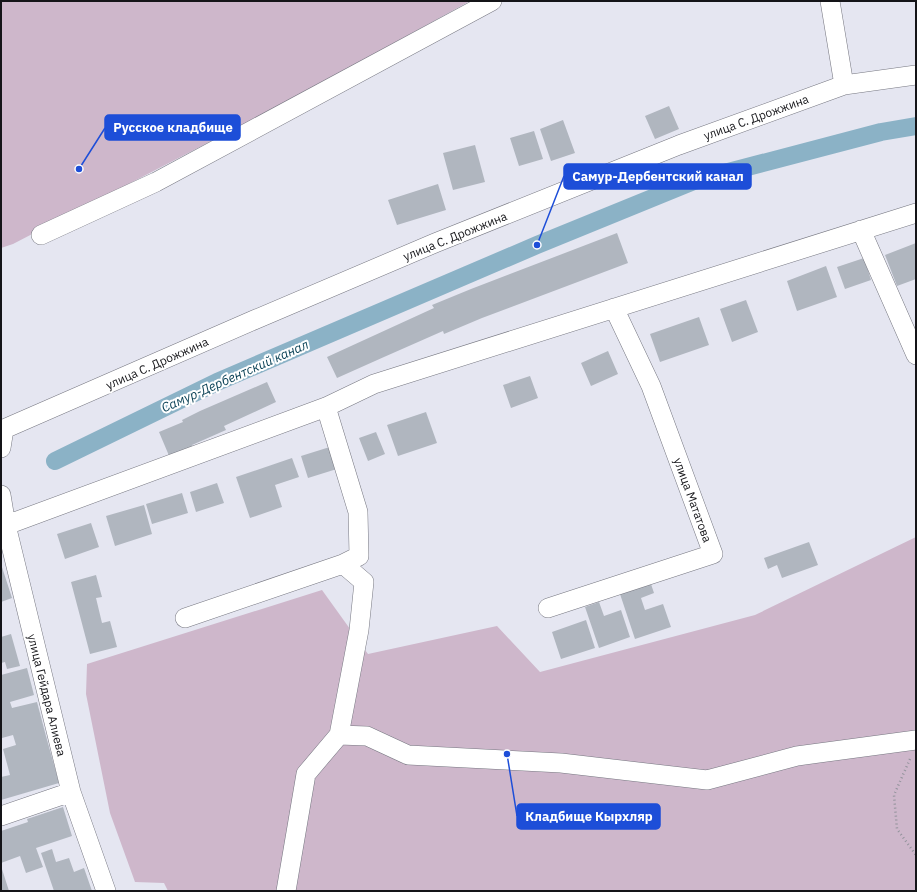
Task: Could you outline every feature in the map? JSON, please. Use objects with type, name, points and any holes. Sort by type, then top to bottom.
[{"type":"street","points":[[41,235],[156,182],[492,1]]},
{"type":"street","points":[[830,1],[844,85]]},
{"type":"street","name":"улица С. Дрожжина","points":[[1,448],[4,429],[435,243],[679,145],[844,85],[916,74]]},
{"type":"street","points":[[4,526],[326,407],[374,384],[916,212]]},
{"type":"street","points":[[861,230],[916,355]]},
{"type":"street","name":"улица Мататова","points":[[548,608],[713,554],[651,386],[614,308]]},
{"type":"street","points":[[185,618],[343,564],[359,556],[358,512],[326,407]]},
{"type":"street","name":"улица Гейдара Алиева","points":[[1,495],[4,526],[71,792],[106,891]]},
{"type":"street","points":[[286,891],[306,774],[339,735],[359,630],[364,582],[343,564]]},
{"type":"street","points":[[339,735],[367,736],[408,755],[561,763],[706,780],[796,756],[914,746]]},
{"type":"street","points":[[1,816],[71,792]]},
{"type":"path","points":[[914,746],[894,795],[898,829],[916,855]]},
{"type":"shaded area","points":[[1,1],[470,1],[300,95],[13,244],[1,248]]},
{"type":"shaded area","points":[[916,537],[916,891],[168,891],[164,883],[135,882],[110,813],[86,694],[87,664],[322,590],[368,654],[497,626],[540,672],[755,615]]},
{"type":"building","points":[[669,106],[679,129],[655,139],[645,116]]},
{"type":"building","points":[[563,120],[575,153],[551,161],[540,129]]},
{"type":"building","points":[[534,131],[543,159],[519,166],[510,138]]},
{"type":"building","points":[[475,145],[485,182],[453,190],[443,153]]},
{"type":"building","points":[[438,184],[446,210],[397,225],[388,200]]},
{"type":"building","points":[[617,233],[628,263],[482,318],[444,334],[443,331],[337,378],[327,357],[434,308],[432,305]]},
{"type":"building","points":[[916,243],[916,279],[897,286],[885,255]]},
{"type":"building","points":[[864,258],[871,280],[845,289],[837,267]]},
{"type":"building","points":[[826,266],[837,297],[797,311],[787,281]]},
{"type":"building","points":[[746,300],[758,332],[732,342],[720,309]]},
{"type":"building","points":[[699,317],[709,345],[660,362],[650,334]]},
{"type":"building","points":[[608,351],[618,374],[591,386],[581,363]]},
{"type":"building","points":[[530,376],[538,398],[511,408],[503,385]]},
{"type":"building","points":[[267,382],[276,402],[224,426],[226,430],[192,445],[193,447],[170,458],[159,432],[183,422],[182,420],[200,411]]},
{"type":"building","points":[[426,412],[437,443],[398,456],[387,425]]},
{"type":"building","points":[[376,432],[385,454],[368,461],[359,438]]},
{"type":"building","points":[[333,446],[340,468],[308,478],[301,456]]},
{"type":"building","points":[[292,458],[299,477],[275,485],[282,507],[250,518],[236,477]]},
{"type":"building","points":[[217,483],[224,503],[196,512],[190,492]]},
{"type":"building","points":[[182,493],[188,513],[152,524],[146,504]]},
{"type":"building","points":[[144,505],[152,534],[115,546],[106,516]]},
{"type":"building","points":[[91,523],[99,547],[65,559],[57,534]]},
{"type":"building","points":[[809,542],[818,565],[782,578],[777,565],[768,569],[764,558]]},
{"type":"building","points":[[1,564],[12,598],[1,602]]},
{"type":"building","points":[[96,575],[102,597],[96,598],[102,623],[110,621],[117,647],[90,654],[71,582]]},
{"type":"building","points":[[651,584],[654,593],[641,598],[645,610],[663,604],[671,627],[635,639],[620,594]]},
{"type":"building","points":[[599,602],[604,616],[621,610],[630,637],[599,648],[585,607]]},
{"type":"building","points":[[586,620],[595,648],[561,659],[552,632]]},
{"type":"building","points":[[11,634],[20,666],[7,669],[5,662],[1,663],[1,637]]},
{"type":"building","points":[[27,668],[34,695],[10,702],[12,708],[37,702],[59,783],[1,800],[1,777],[10,775],[3,749],[16,745],[13,735],[2,738],[1,735],[1,675]]},
{"type":"building","points":[[63,807],[72,836],[36,848],[43,867],[26,873],[20,856],[1,863],[1,831],[28,822],[27,819]]},
{"type":"building","points":[[52,849],[56,862],[69,858],[74,872],[84,868],[92,891],[54,891],[41,853]]},
{"type":"building","points":[[1,866],[9,891],[1,891]]},
{"type":"waterway","name":"Самур-Дербентский канал","points":[[55,461],[217,382],[537,245],[694,181],[881,132],[916,126]]},
{"type":"place","name":"Русское кладбище","points":[[79,169]]},
{"type":"place","name":"Самур-Дербентский канал","points":[[537,245]]},
{"type":"place","name":"Кладбище Кырхляр","points":[[507,754]]}]
